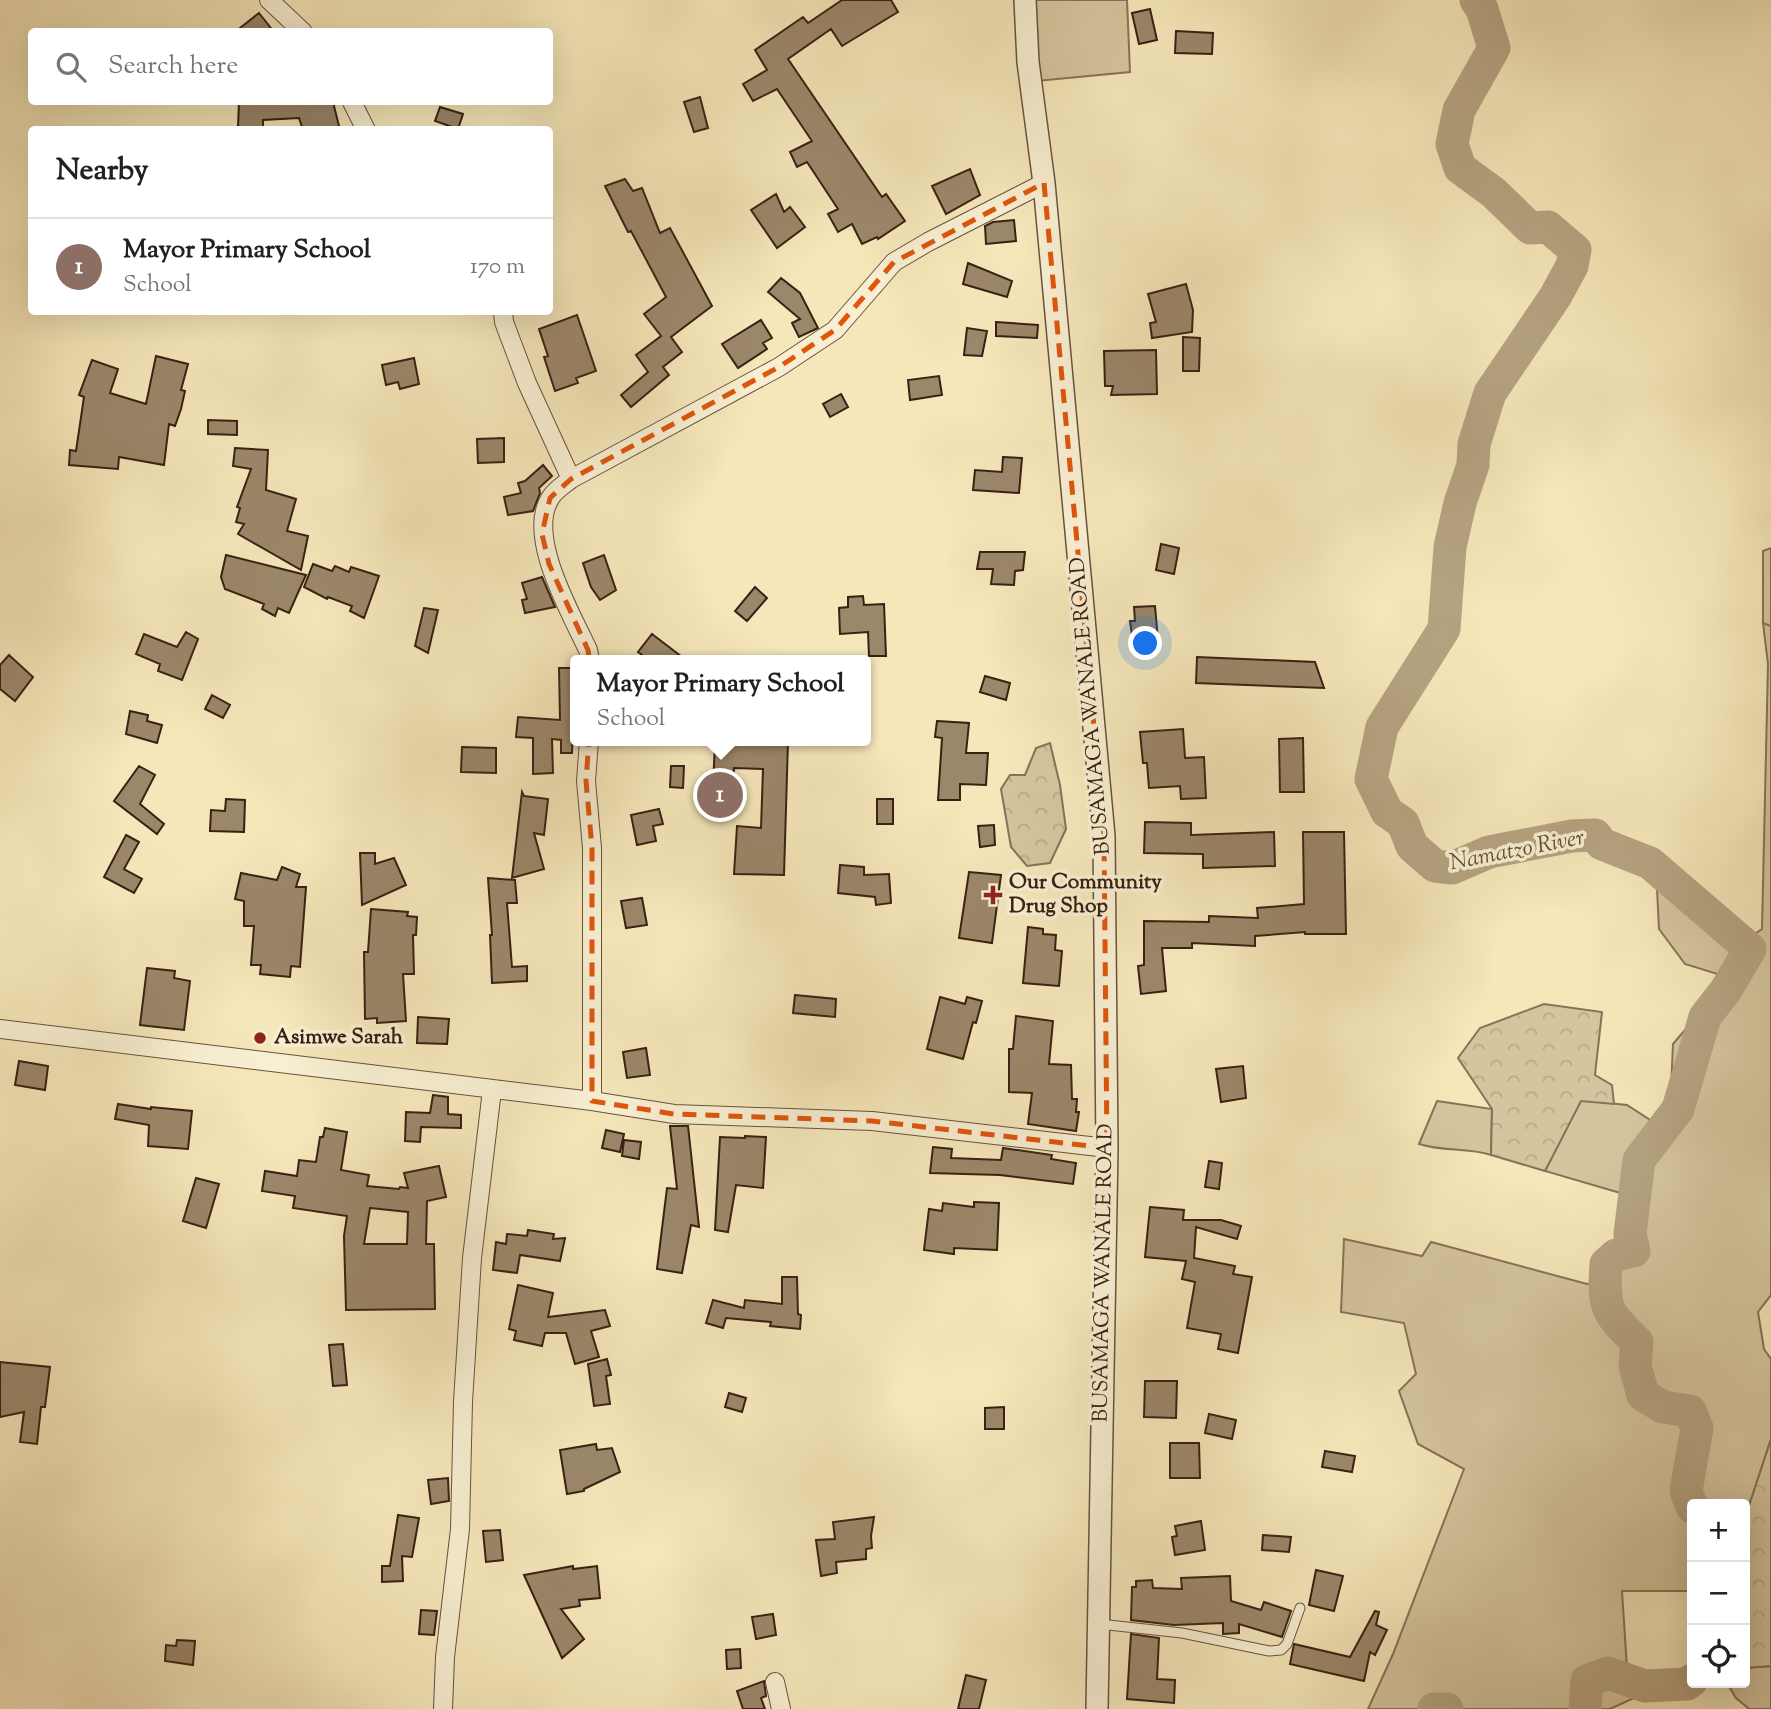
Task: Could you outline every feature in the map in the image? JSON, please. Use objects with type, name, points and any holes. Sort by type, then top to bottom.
[{"type":"street","points":[[269,0],[299,28]]},
{"type":"street","name":"BUSAMAGA WANALE ROAD","points":[[1025,0],[1028,62],[1044,183],[1104,836],[1107,1148],[1097,1709]]},
{"type":"street","points":[[354,105],[364,126]]},
{"type":"street","points":[[589,655],[549,564],[542,534],[550,498],[571,479],[779,367],[835,330],[894,262],[1044,183]]},
{"type":"street","points":[[503,315],[527,383],[571,479]]},
{"type":"street","points":[[589,746],[586,781],[592,848],[592,1101]]},
{"type":"street","points":[[0,1029],[592,1101],[674,1114],[872,1121],[1107,1148]]},
{"type":"street","points":[[443,1709],[445,1657],[460,1529],[463,1402],[472,1258],[492,1090]]},
{"type":"street","points":[[775,1682],[781,1709]]},
{"type":"lane","points":[[1099,1624],[1182,1633],[1269,1651],[1281,1650],[1287,1643],[1300,1608]]},
{"type":"highlighted area","points":[[1044,183],[1104,836],[1107,1148],[872,1121],[674,1114],[592,1101],[592,848],[586,781],[593,684],[588,650],[549,564],[542,534],[550,498],[571,479],[779,367],[835,330],[894,262]]},
{"type":"green space","points":[[1036,0],[1127,0],[1130,72],[1037,81]]},
{"type":"green space","points":[[1771,548],[1771,626],[1763,623],[1763,551]]},
{"type":"green space","points":[[1763,623],[1771,626],[1771,1295],[1758,1312],[1764,1349],[1771,1359],[1771,1439],[1750,1503],[1750,1499],[1687,1499],[1687,1591],[1622,1591],[1627,1668],[1655,1681],[1687,1676],[1687,1688],[1692,1688],[1677,1699],[1636,1697],[1610,1709],[1368,1709],[1393,1654],[1464,1469],[1418,1444],[1399,1391],[1416,1374],[1404,1323],[1341,1312],[1344,1239],[1422,1256],[1431,1242],[1587,1284],[1605,1281],[1606,1264],[1625,1248],[1634,1197],[1545,1171],[1581,1100],[1627,1105],[1655,1123],[1671,1090],[1673,1044],[1703,1009],[1721,975],[1685,964],[1659,929],[1657,889],[1705,893],[1750,937],[1762,929],[1768,664]]},
{"type":"green space","points":[[1050,743],[1060,785],[1066,829],[1050,863],[1027,866],[1011,847],[1001,789],[1010,775],[1025,775],[1036,748]]},
{"type":"green space","points":[[1544,1004],[1602,1012],[1595,1075],[1612,1085],[1614,1104],[1581,1101],[1545,1171],[1491,1155],[1492,1109],[1458,1058],[1480,1028]]},
{"type":"green space","points":[[1437,1101],[1492,1109],[1491,1155],[1419,1144]]},
{"type":"green space","points":[[1771,1439],[1771,1666],[1750,1668],[1750,1562],[1750,1503]]},
{"type":"green space","points":[[1771,1666],[1771,1709],[1749,1709],[1736,1698],[1730,1688],[1750,1688],[1750,1668]]},
{"type":"building","points":[[842,0],[891,0],[898,12],[842,46],[831,29],[788,59],[882,197],[886,194],[905,221],[878,239],[877,237],[862,244],[852,224],[838,232],[828,214],[838,209],[807,162],[797,167],[790,152],[812,141],[777,89],[753,101],[743,84],[767,70],[755,50],[803,17],[808,23]]},
{"type":"building","points":[[1150,9],[1157,40],[1139,44],[1132,13]]},
{"type":"building","points":[[259,13],[271,28],[240,28]]},
{"type":"building","points":[[1176,31],[1213,33],[1212,54],[1175,53]]},
{"type":"building","points":[[700,97],[708,128],[694,132],[684,102]]},
{"type":"building","points":[[239,105],[334,105],[339,126],[302,126],[299,118],[263,120],[263,126],[238,126]]},
{"type":"building","points":[[440,107],[463,114],[459,126],[435,121]]},
{"type":"building","points":[[970,169],[980,195],[946,214],[932,186]]},
{"type":"building","points":[[625,179],[633,191],[642,188],[660,233],[670,228],[712,306],[671,337],[682,352],[663,367],[669,375],[631,407],[621,395],[648,372],[636,355],[661,336],[644,314],[666,297],[605,186]]},
{"type":"building","points":[[776,194],[784,212],[790,207],[805,227],[777,248],[751,210]]},
{"type":"building","points":[[1014,220],[1016,241],[986,244],[985,226],[993,222]]},
{"type":"building","points":[[968,263],[1012,281],[1007,297],[963,284]]},
{"type":"building","points":[[781,278],[800,293],[818,328],[799,337],[792,323],[800,319],[768,292]]},
{"type":"building","points":[[1186,284],[1193,310],[1192,332],[1152,338],[1150,323],[1156,322],[1148,294]]},
{"type":"building","points":[[577,315],[596,371],[576,378],[578,383],[555,391],[544,357],[548,356],[539,329]]},
{"type":"building","points":[[761,320],[772,338],[763,343],[767,349],[738,368],[722,344]]},
{"type":"building","points":[[996,322],[1038,325],[1037,338],[996,336]]},
{"type":"building","points":[[967,328],[987,331],[982,356],[964,355]]},
{"type":"building","points":[[1183,337],[1200,338],[1199,371],[1183,371]]},
{"type":"building","points":[[1156,350],[1157,394],[1111,395],[1113,386],[1105,386],[1104,351]]},
{"type":"building","points":[[156,356],[188,364],[181,390],[185,391],[181,409],[175,426],[169,424],[164,465],[119,457],[118,469],[69,465],[70,450],[76,451],[84,397],[79,395],[92,360],[118,369],[110,393],[146,404]]},
{"type":"building","points":[[414,358],[419,384],[400,389],[398,382],[386,385],[382,365]]},
{"type":"building","points":[[939,376],[942,395],[910,400],[908,380]]},
{"type":"building","points":[[841,394],[848,407],[830,417],[823,404]]},
{"type":"building","points":[[208,420],[237,421],[237,435],[208,434]]},
{"type":"building","points":[[504,438],[504,462],[478,463],[477,439]]},
{"type":"building","points":[[235,448],[268,450],[266,490],[296,499],[287,531],[308,536],[301,570],[238,534],[244,524],[236,522],[240,508],[237,507],[251,469],[233,466]]},
{"type":"building","points":[[1003,457],[1022,458],[1019,493],[973,490],[975,470],[1002,472]]},
{"type":"building","points":[[543,465],[552,476],[539,488],[540,493],[533,511],[508,515],[504,497],[521,493],[518,483],[525,481]]},
{"type":"building","points":[[1161,544],[1179,548],[1174,574],[1156,570]]},
{"type":"building","points":[[980,552],[1025,552],[1023,570],[1015,571],[1014,585],[991,584],[993,569],[977,569]]},
{"type":"building","points":[[226,555],[306,575],[289,613],[278,608],[275,616],[262,609],[264,604],[225,589],[221,577]]},
{"type":"building","points":[[604,555],[616,590],[600,600],[591,587],[583,563]]},
{"type":"building","points":[[313,564],[332,571],[335,566],[349,572],[351,567],[379,576],[364,618],[350,611],[352,606],[328,597],[327,599],[304,587]]},
{"type":"building","points":[[542,577],[555,607],[525,613],[522,600],[527,599],[522,583]]},
{"type":"building","points":[[755,587],[767,598],[747,621],[735,611]]},
{"type":"building","points":[[863,596],[864,605],[884,604],[886,656],[869,655],[868,632],[840,634],[839,608],[848,607],[848,597]]},
{"type":"building","points":[[1155,606],[1158,640],[1141,642],[1140,635],[1132,636],[1130,621],[1135,621],[1134,607]]},
{"type":"building","points":[[424,608],[438,610],[428,653],[415,646]]},
{"type":"building","points":[[186,632],[198,639],[182,680],[158,671],[160,664],[136,654],[144,634],[177,647]]},
{"type":"building","points":[[652,634],[679,655],[642,655],[638,652]]},
{"type":"building","points":[[9,655],[33,677],[15,701],[0,689],[0,665]]},
{"type":"building","points":[[1197,657],[1315,662],[1324,688],[1196,683]]},
{"type":"building","points":[[559,668],[570,668],[572,753],[561,753],[561,740],[552,739],[553,773],[533,774],[533,738],[516,737],[518,717],[560,720]]},
{"type":"building","points":[[985,676],[1010,683],[1006,700],[980,692]]},
{"type":"building","points":[[212,695],[230,705],[223,718],[205,709]]},
{"type":"building","points":[[130,711],[148,715],[147,721],[162,725],[157,743],[126,734]]},
{"type":"building","points":[[937,721],[969,723],[966,753],[988,753],[986,785],[960,784],[960,800],[938,800],[942,738],[935,737]]},
{"type":"building","points":[[1183,729],[1185,758],[1204,757],[1206,798],[1181,799],[1180,786],[1149,788],[1140,732]]},
{"type":"building","points":[[1303,738],[1304,792],[1280,792],[1279,739]]},
{"type":"building","points":[[715,746],[788,746],[784,875],[734,874],[737,826],[761,828],[763,769],[734,768],[733,791],[713,789]]},
{"type":"building","points":[[462,747],[496,748],[496,773],[461,772]]},
{"type":"building","points":[[139,766],[155,775],[140,804],[164,824],[157,834],[114,801]]},
{"type":"building","points":[[671,766],[684,766],[683,788],[670,787]]},
{"type":"building","points":[[522,792],[524,796],[548,799],[544,835],[534,833],[544,869],[512,878]]},
{"type":"building","points":[[226,799],[245,800],[244,832],[210,831],[211,810],[225,811]]},
{"type":"building","points":[[877,799],[893,799],[893,824],[877,824]]},
{"type":"building","points":[[659,809],[663,824],[653,826],[656,841],[637,845],[631,815]]},
{"type":"building","points":[[1145,822],[1191,823],[1191,835],[1274,832],[1275,866],[1203,868],[1203,854],[1144,853]]},
{"type":"building","points":[[994,825],[995,845],[980,847],[978,826]]},
{"type":"building","points":[[1303,832],[1344,832],[1346,934],[1305,932],[1255,936],[1255,946],[1192,943],[1192,948],[1162,948],[1166,991],[1141,994],[1138,966],[1144,965],[1144,921],[1209,922],[1209,916],[1258,918],[1257,908],[1304,904]]},
{"type":"building","points":[[126,835],[139,842],[124,869],[142,879],[134,893],[104,877]]},
{"type":"building","points":[[360,853],[375,853],[375,864],[394,858],[406,885],[362,905]]},
{"type":"building","points":[[840,865],[864,867],[864,875],[889,874],[891,903],[876,905],[875,897],[838,893]]},
{"type":"building","points":[[282,867],[300,874],[296,887],[306,887],[300,967],[291,966],[290,977],[260,974],[261,965],[251,965],[254,926],[244,926],[244,901],[235,899],[241,873],[277,880]]},
{"type":"building","points":[[969,872],[1001,875],[992,943],[959,938]]},
{"type":"building","points":[[488,878],[515,880],[517,903],[507,903],[512,967],[527,966],[527,981],[492,983]]},
{"type":"building","points":[[642,898],[647,925],[626,928],[621,901]]},
{"type":"building","points":[[371,909],[408,912],[407,916],[417,917],[416,935],[413,935],[414,974],[403,974],[406,1021],[377,1023],[377,1018],[365,1019],[364,952],[368,952]]},
{"type":"building","points":[[1028,927],[1043,929],[1043,934],[1056,935],[1055,950],[1062,951],[1059,986],[1023,983]]},
{"type":"building","points":[[147,968],[175,971],[174,978],[190,981],[184,1030],[140,1025]]},
{"type":"building","points":[[795,995],[836,999],[835,1017],[793,1013]]},
{"type":"building","points":[[940,997],[965,1004],[967,997],[982,1001],[963,1059],[927,1049]]},
{"type":"building","points":[[1016,1016],[1053,1021],[1049,1064],[1071,1065],[1072,1099],[1077,1099],[1076,1112],[1079,1112],[1076,1131],[1028,1124],[1032,1093],[1009,1092],[1009,1049],[1013,1049]]},
{"type":"building","points":[[418,1017],[449,1019],[447,1044],[417,1043]]},
{"type":"building","points":[[646,1048],[650,1075],[627,1078],[623,1052]]},
{"type":"building","points":[[19,1061],[48,1066],[45,1090],[15,1085]]},
{"type":"building","points":[[1243,1066],[1246,1098],[1221,1102],[1216,1069]]},
{"type":"building","points":[[433,1095],[448,1097],[448,1114],[461,1115],[461,1128],[421,1127],[420,1142],[405,1141],[406,1112],[430,1113]]},
{"type":"building","points":[[118,1104],[192,1111],[188,1149],[148,1146],[149,1125],[115,1119]]},
{"type":"building","points":[[670,1126],[688,1126],[699,1227],[691,1225],[682,1273],[657,1269],[667,1188],[677,1189]]},
{"type":"building","points":[[325,1128],[347,1132],[341,1170],[369,1175],[367,1186],[408,1188],[404,1173],[439,1166],[446,1197],[427,1201],[426,1244],[434,1244],[435,1309],[346,1310],[344,1236],[347,1216],[293,1208],[295,1196],[262,1191],[265,1171],[297,1176],[299,1160],[316,1162],[320,1137],[323,1137]],"holes":[[[370,1208],[408,1212],[407,1244],[364,1244]]]},
{"type":"building","points":[[606,1130],[624,1134],[620,1152],[602,1148]]},
{"type":"building","points":[[720,1137],[766,1137],[763,1188],[736,1185],[728,1232],[715,1230]]},
{"type":"building","points":[[624,1140],[641,1142],[639,1159],[622,1156]]},
{"type":"building","points":[[933,1147],[952,1149],[951,1158],[1001,1160],[1003,1148],[1052,1155],[1051,1159],[1076,1163],[1073,1184],[1000,1175],[930,1173]]},
{"type":"building","points":[[1209,1161],[1222,1163],[1219,1189],[1205,1187]]},
{"type":"building","points":[[196,1178],[219,1184],[206,1228],[183,1221]]},
{"type":"building","points":[[974,1202],[999,1203],[997,1250],[954,1248],[954,1254],[924,1250],[929,1209],[942,1211],[943,1203],[974,1207]]},
{"type":"building","points":[[1150,1207],[1184,1210],[1183,1220],[1221,1220],[1241,1226],[1237,1239],[1196,1227],[1194,1258],[1235,1266],[1233,1274],[1252,1277],[1238,1353],[1218,1349],[1221,1334],[1187,1328],[1195,1282],[1182,1279],[1186,1261],[1145,1257]]},
{"type":"building","points":[[528,1230],[554,1234],[553,1239],[565,1238],[560,1261],[520,1255],[517,1273],[493,1270],[496,1242],[506,1244],[507,1234],[527,1236]]},
{"type":"building","points":[[782,1277],[797,1277],[800,1329],[770,1326],[771,1322],[726,1318],[723,1328],[706,1323],[713,1300],[744,1308],[745,1300],[782,1304]]},
{"type":"building","points":[[518,1285],[553,1293],[548,1317],[605,1310],[610,1326],[591,1331],[599,1357],[575,1364],[566,1333],[545,1333],[542,1346],[514,1340],[516,1331],[509,1329]]},
{"type":"building","points":[[343,1344],[347,1385],[333,1386],[329,1345]]},
{"type":"building","points":[[607,1359],[611,1375],[606,1376],[610,1404],[594,1406],[588,1364]]},
{"type":"building","points":[[0,1362],[50,1367],[45,1407],[41,1407],[37,1444],[20,1442],[24,1412],[0,1417]]},
{"type":"building","points":[[1145,1381],[1177,1381],[1176,1418],[1144,1417]]},
{"type":"building","points":[[729,1393],[746,1398],[742,1412],[725,1407]]},
{"type":"building","points":[[1004,1407],[1004,1429],[985,1429],[985,1408]]},
{"type":"building","points":[[1209,1414],[1236,1420],[1232,1439],[1205,1433]]},
{"type":"building","points":[[1170,1443],[1199,1443],[1200,1478],[1170,1478]]},
{"type":"building","points":[[596,1444],[597,1450],[612,1448],[620,1472],[584,1491],[567,1494],[560,1450]]},
{"type":"building","points":[[1325,1451],[1355,1456],[1352,1472],[1322,1467]]},
{"type":"building","points":[[448,1478],[449,1501],[431,1504],[428,1480]]},
{"type":"building","points":[[398,1515],[419,1518],[412,1557],[402,1556],[403,1581],[382,1582],[382,1566],[390,1566]]},
{"type":"building","points":[[874,1517],[872,1548],[866,1549],[866,1559],[836,1562],[837,1573],[821,1576],[816,1540],[835,1539],[833,1522]]},
{"type":"building","points":[[1201,1521],[1205,1550],[1175,1555],[1172,1537],[1177,1536],[1175,1526]]},
{"type":"building","points":[[500,1530],[503,1560],[486,1562],[483,1531]]},
{"type":"building","points":[[1263,1535],[1291,1537],[1289,1552],[1262,1550]]},
{"type":"building","points":[[573,1566],[573,1569],[597,1566],[600,1598],[579,1600],[580,1606],[561,1609],[584,1639],[562,1658],[524,1575]]},
{"type":"building","points":[[1316,1570],[1343,1576],[1334,1611],[1309,1605]]},
{"type":"building","points":[[1230,1576],[1231,1601],[1261,1610],[1264,1602],[1291,1611],[1282,1637],[1239,1624],[1239,1633],[1223,1634],[1223,1623],[1174,1625],[1131,1620],[1132,1587],[1136,1587],[1136,1581],[1152,1580],[1153,1588],[1182,1589],[1181,1578]]},
{"type":"building","points":[[421,1610],[437,1611],[434,1635],[419,1634]]},
{"type":"building","points":[[1375,1611],[1379,1612],[1376,1625],[1387,1630],[1375,1655],[1370,1652],[1364,1681],[1290,1664],[1294,1644],[1350,1657]]},
{"type":"building","points":[[773,1614],[776,1635],[756,1639],[752,1617]]},
{"type":"building","points":[[1131,1634],[1159,1638],[1157,1679],[1175,1680],[1174,1703],[1127,1699]]},
{"type":"building","points":[[177,1640],[195,1641],[193,1665],[165,1661],[166,1645],[176,1646]]},
{"type":"building","points":[[740,1649],[741,1668],[727,1669],[726,1650]]},
{"type":"building","points":[[966,1675],[986,1680],[979,1709],[958,1709]]},
{"type":"building","points":[[764,1681],[766,1696],[761,1698],[765,1709],[743,1709],[737,1691]]},
{"type":"waterway","name":"Namatzo River","points":[[1476,0],[1482,9],[1494,48],[1459,110],[1452,144],[1460,168],[1494,193],[1530,228],[1548,227],[1575,250],[1572,266],[1555,297],[1490,393],[1474,444],[1473,465],[1460,503],[1450,547],[1444,629],[1382,727],[1371,779],[1387,812],[1403,823],[1412,846],[1435,866],[1452,868],[1489,852],[1572,836],[1595,835],[1602,844],[1650,863],[1750,949],[1726,990],[1705,1017],[1678,1109],[1639,1160],[1630,1234],[1634,1251],[1616,1255],[1606,1264],[1606,1300],[1613,1316],[1637,1342],[1635,1366],[1643,1395],[1663,1407],[1690,1411],[1697,1428],[1686,1491],[1689,1499]]},
{"type":"waterway","name":"Namatzo River","points":[[1585,1709],[1587,1681],[1608,1673],[1645,1686],[1687,1684]]},
{"type":"waterway","name":"Namatzo River","points":[[1434,1709],[1447,1709]]},
{"type":"place","name":"Mayor Primary School","points":[[720,795]]},
{"type":"place","name":"Our Community Drug Shop","points":[[993,895]]},
{"type":"place","name":"Asimwe Sarah","points":[[260,1038]]}]
